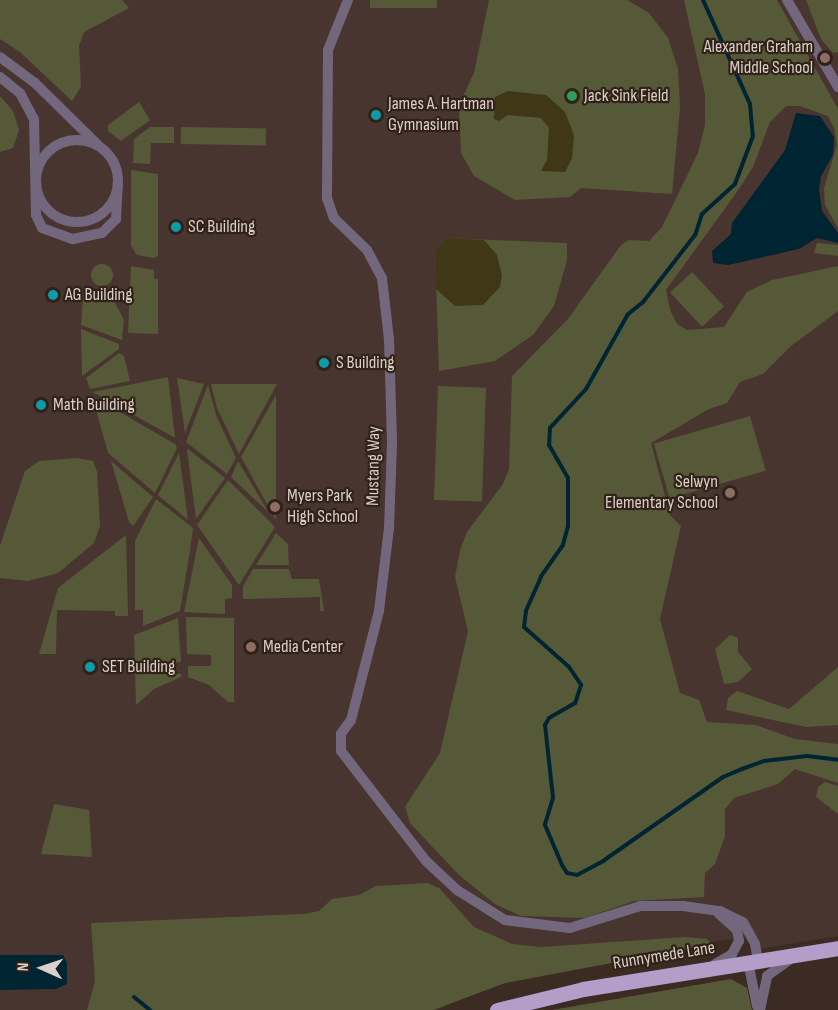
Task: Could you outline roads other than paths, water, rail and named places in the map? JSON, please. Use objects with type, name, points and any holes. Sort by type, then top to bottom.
[{"type":"main road","name":"Runnymede Lane","points":[[497,1010],[559,993],[838,948]]},
{"type":"street","name":"Mustang Way","points":[[348,0],[328,50],[327,198],[334,218],[367,250],[382,278],[389,339],[392,443],[389,528],[379,612],[351,720],[341,734],[340,751],[426,861],[458,890],[505,920],[570,928],[640,906],[660,904],[711,910]]},
{"type":"street","points":[[787,0],[838,87]]},
{"type":"street","points":[[0,57],[35,83],[102,148],[117,169],[114,223],[102,233],[73,239],[54,235],[39,223],[34,119],[20,93],[0,77]]},
{"type":"street","points":[[102,148],[84,141],[65,142],[44,157],[36,182],[46,208],[57,217],[84,222],[108,208],[118,182]]},
{"type":"street","points":[[711,910],[743,922],[755,944],[753,962],[759,1010]]},
{"type":"street","points":[[705,969],[732,954],[739,941],[732,925],[711,910]]},
{"type":"street","points":[[759,1010],[767,976],[778,965],[804,954]]},
{"type":"water","points":[[796,113],[820,116],[834,137],[833,155],[821,176],[819,190],[822,211],[838,233],[838,243],[817,238],[799,249],[728,265],[713,263],[712,251],[731,234],[732,223],[785,150]]},
{"type":"water","points":[[0,955],[63,955],[67,963],[67,984],[56,989],[0,990]]},
{"type":"waterway","points":[[703,0],[750,104],[753,136],[735,184],[702,214],[695,235],[643,302],[628,314],[586,389],[550,428],[549,445],[568,478],[568,526],[563,545],[541,577],[526,611],[524,627],[569,667],[581,685],[575,703],[549,718],[545,725],[553,798],[545,825],[567,873],[577,875],[603,861],[723,777],[764,761],[807,756],[838,760]]},
{"type":"waterway","points":[[134,997],[150,1010]]},
{"type":"place","name":"Alexander Graham Middle School","points":[[825,58]]},
{"type":"place","name":"Jack Sink Field","points":[[572,96]]},
{"type":"place","name":"James A. Hartman Gymnasium","points":[[376,115]]},
{"type":"place","name":"SC Building","points":[[176,227]]},
{"type":"place","name":"AG Building","points":[[53,295]]},
{"type":"place","name":"S Building","points":[[324,363]]},
{"type":"place","name":"Math Building","points":[[41,405]]},
{"type":"place","name":"Selwyn Elementary School","points":[[730,493]]},
{"type":"place","name":"Myers Park High School","points":[[275,507]]},
{"type":"place","name":"Media Center","points":[[251,647]]},
{"type":"place","name":"SET Building","points":[[90,667]]}]
